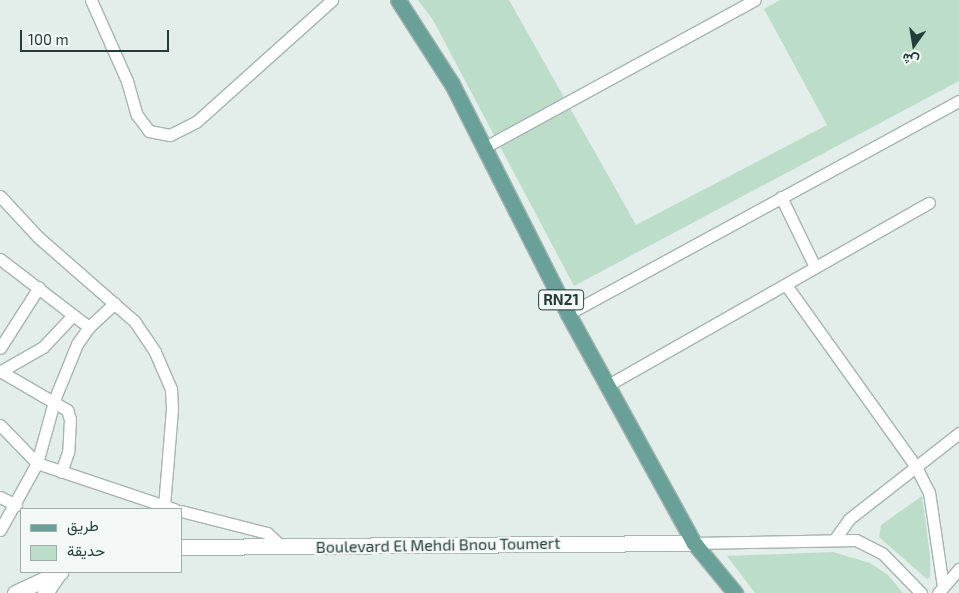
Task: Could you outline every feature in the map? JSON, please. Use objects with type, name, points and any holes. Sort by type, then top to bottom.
[{"type":"main road","name":"RN21","points":[[398,0],[452,84],[568,314],[694,543],[735,593]]},
{"type":"main road","name":"Boulevard El Mehdi Bnou Toumert","points":[[182,548],[694,543]]},
{"type":"main road","points":[[15,593],[57,573]]},
{"type":"main road","points":[[45,593],[58,573]]},
{"type":"street","points":[[91,0],[127,81],[137,115],[150,131],[170,135],[196,122],[332,0]]},
{"type":"street","points":[[485,148],[755,0]]},
{"type":"street","points":[[568,314],[959,100]]},
{"type":"street","points":[[0,196],[38,237],[114,302],[147,338],[171,389],[169,508],[36,463],[0,425]]},
{"type":"street","points":[[781,197],[816,267]]},
{"type":"street","points":[[608,385],[929,203]]},
{"type":"street","points":[[0,259],[89,327]]},
{"type":"street","points":[[786,285],[915,465],[929,492],[940,590]]},
{"type":"street","points":[[0,348],[39,287]]},
{"type":"street","points":[[0,530],[16,506],[36,463],[53,404],[77,344],[89,327],[114,302]]},
{"type":"street","points":[[61,472],[68,452],[70,419],[67,410],[53,404],[0,371],[43,347],[73,315]]},
{"type":"street","points":[[835,539],[849,519],[915,465],[959,433]]},
{"type":"street","points":[[0,497],[16,506]]},
{"type":"street","points":[[182,511],[268,533],[282,547]]},
{"type":"street","points":[[694,543],[835,539],[871,545],[921,593]]},
{"type":"street","points":[[940,590],[959,569]]},
{"type":"green space","points":[[418,0],[509,0],[636,225],[827,125],[764,9],[780,0],[959,0],[959,81],[574,286],[433,20]]},
{"type":"green space","points":[[922,496],[930,556],[930,577],[927,579],[879,537],[881,525]]},
{"type":"green space","points":[[833,552],[870,563],[888,575],[903,593],[755,593],[727,556]]}]
